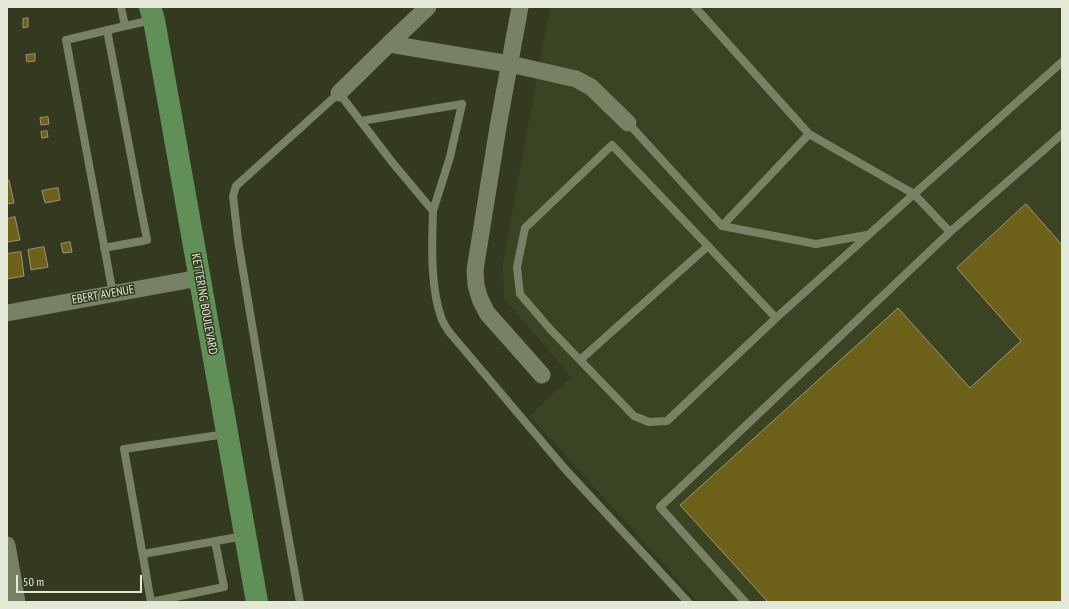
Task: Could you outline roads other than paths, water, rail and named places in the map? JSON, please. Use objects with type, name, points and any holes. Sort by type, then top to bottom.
[{"type":"main road","name":"KETTERING BOULEVARD","points":[[152,13],[257,602]]},
{"type":"street","points":[[338,93],[428,7]]},
{"type":"street","points":[[520,7],[499,121],[475,270],[476,285],[480,300],[487,313],[542,375]]},
{"type":"street","points":[[389,44],[510,64],[576,79],[591,87],[628,123]]},
{"type":"street","name":"EBERT AVENUE","points":[[7,313],[199,278]]},
{"type":"street","points":[[7,545],[17,602]]},
{"type":"lane","points":[[121,7],[125,26]]},
{"type":"lane","points":[[695,7],[809,134],[914,194],[950,232]]},
{"type":"lane","points":[[113,294],[66,40],[125,26],[152,13]]},
{"type":"lane","points":[[104,248],[147,240],[107,30]]},
{"type":"lane","points":[[776,318],[612,145],[525,228],[517,267],[520,294],[550,329],[634,416],[650,422],[667,420],[776,318],[1062,62]]},
{"type":"lane","points":[[300,602],[270,440],[238,240],[233,196],[236,186],[338,93],[392,162],[433,211]]},
{"type":"lane","points":[[360,121],[462,104],[450,157],[433,211],[432,252],[437,298],[442,320],[450,333],[565,469],[688,602]]},
{"type":"lane","points":[[628,123],[722,226],[816,244],[868,235]]},
{"type":"lane","points":[[722,226],[809,134]]},
{"type":"lane","points":[[745,602],[660,507],[950,232],[1062,134]]},
{"type":"lane","points":[[580,360],[708,246]]},
{"type":"lane","points":[[215,541],[224,587],[151,602],[124,449],[227,434]]},
{"type":"lane","points":[[143,554],[245,536]]}]
